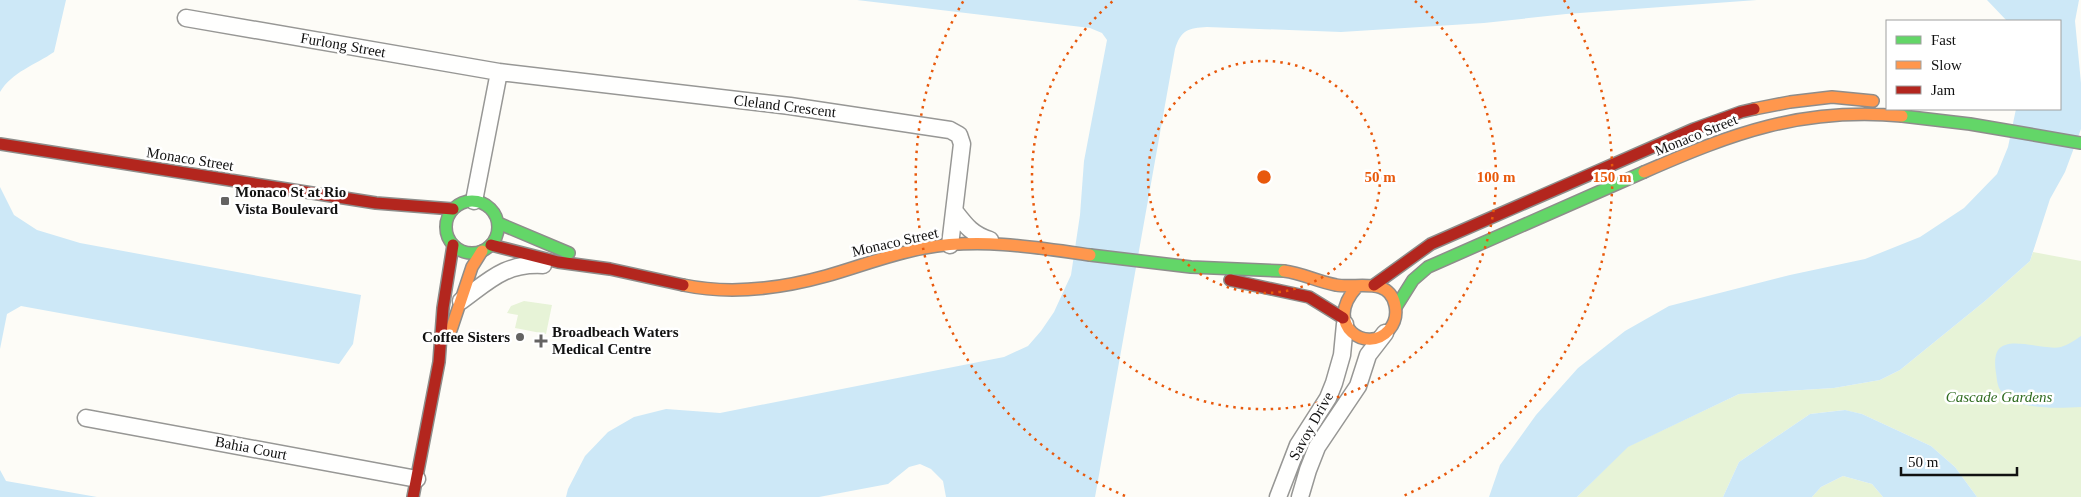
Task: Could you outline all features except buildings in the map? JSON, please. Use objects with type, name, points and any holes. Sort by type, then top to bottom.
[{"type":"street","name":"Furlong Street","points":[[186,18],[499,72]]},
{"type":"street","points":[[474,201],[499,72]]},
{"type":"street","name":"Cleland Crescent","points":[[499,72],[790,106],[950,130],[959,135],[962,144],[956,213],[950,244]]},
{"type":"street","name":"Monaco Street","points":[[1374,285],[1430,244],[1694,130],[1741,112],[1790,102],[1832,97],[1886,104]]},
{"type":"street","name":"Monaco Street","points":[[1910,110],[1955,123]]},
{"type":"street","name":"Monaco Street","points":[[1396,307],[1414,280],[1428,267],[1701,147],[1746,130],[1785,121],[1834,115],[1877,115],[1955,123],[2081,143]]},
{"type":"street","name":"Monaco Street","points":[[0,144],[376,203],[453,209]]},
{"type":"street","points":[[439,362],[472,267],[487,248],[498,231],[496,215],[482,203],[474,201],[463,203],[453,209],[441,226],[453,244],[461,251],[472,253],[487,248]]},
{"type":"street","name":"Monaco Street","points":[[376,203],[419,218]]},
{"type":"street","points":[[956,213],[969,231],[978,237],[999,244]]},
{"type":"street","name":"Monaco Street","points":[[498,224],[607,269]]},
{"type":"street","points":[[1459,233],[1465,252]]},
{"type":"street","points":[[413,497],[439,362],[443,308],[453,244]]},
{"type":"street","name":"Monaco Street","points":[[487,248],[557,262],[607,269],[704,289],[759,289],[782,286],[919,249],[950,244],[1028,246],[1193,269],[1276,270],[1338,286],[1356,288]]},
{"type":"street","points":[[461,301],[490,277],[510,268],[529,264],[552,265],[557,262]]},
{"type":"street","name":"Monaco Street","points":[[1193,269],[1209,275],[1309,297],[1344,321]]},
{"type":"street","points":[[1374,285],[1392,296],[1396,307],[1396,317],[1392,326],[1377,338],[1358,336],[1351,331],[1344,321],[1342,306],[1347,295],[1356,288],[1374,285]]},
{"type":"street","name":"Savoy Drive","points":[[1278,497],[1298,445],[1328,398],[1334,383],[1342,355],[1344,321]]},
{"type":"street","name":"Savoy Drive","points":[[1300,497],[1308,470],[1318,448],[1358,386],[1368,355],[1385,333]]},
{"type":"street","name":"Bahia Court","points":[[86,418],[417,479]]},
{"type":"green space","name":"Cascade Gardens","points":[[2033,252],[2081,261],[2081,497],[1977,497],[1955,467],[1931,446],[1862,414],[1844,410],[1810,414],[1739,462],[1723,497],[1577,497],[1627,447],[1739,394],[1834,388],[1880,380],[1900,370],[1985,301],[2030,261]]},
{"type":"green space","points":[[524,301],[552,305],[546,334],[515,328],[518,315],[507,313],[511,306]]},
{"type":"green space","points":[[1843,476],[1872,484],[1883,497],[1812,497],[1821,487]]},
{"type":"water","points":[[0,0],[66,0],[54,52],[17,74],[0,92]]},
{"type":"water","points":[[857,0],[1757,0],[1566,14],[1484,23],[1341,32],[1207,27],[1186,31],[1175,49],[1095,497],[946,497],[943,481],[931,469],[920,464],[909,467],[888,484],[819,497],[566,497],[568,489],[585,456],[608,432],[634,417],[666,409],[720,413],[1004,357],[1028,346],[1054,312],[1071,275],[1080,215],[1084,161],[1107,40],[1102,33],[1090,28]]},
{"type":"water","points":[[1987,0],[2079,0],[2075,21],[2081,83],[2081,129],[2065,172],[2050,199],[2030,261],[1985,301],[1900,370],[1880,380],[1834,388],[1739,394],[1628,447],[1577,497],[1489,497],[1500,465],[1536,415],[1578,368],[1625,331],[1669,306],[1790,275],[1865,259],[1920,237],[1964,208],[1997,174],[2008,147],[2016,110],[2061,110],[2061,20],[2006,20]]},
{"type":"water","points":[[0,187],[14,215],[37,230],[80,243],[361,295],[353,344],[339,364],[21,306],[7,314],[0,349]]},
{"type":"water","points":[[2081,336],[2081,407],[2050,408],[2027,405],[2017,402],[2001,391],[1997,380],[1995,358],[1998,350],[2003,346],[2018,344],[2054,348],[2069,344]]},
{"type":"water","points":[[1845,410],[1862,414],[1931,446],[1955,467],[1977,497],[1883,497],[1872,484],[1843,476],[1821,487],[1812,497],[1723,497],[1739,462],[1810,414]]},
{"type":"water","points":[[0,470],[6,481],[97,497],[0,497]]},
{"type":"traffic: fast","points":[[1902,116],[1970,124],[2081,143]]},
{"type":"traffic: fast","points":[[1396,307],[1413,280],[1428,267],[1644,172]]},
{"type":"traffic: fast","points":[[472,201],[486,205],[494,213],[498,227],[494,241],[486,249],[472,253],[458,249],[450,241],[446,227],[450,213],[458,205],[472,201]]},
{"type":"traffic: fast","points":[[498,223],[569,253]]},
{"type":"traffic: fast","points":[[1090,255],[1191,267],[1284,271]]},
{"type":"traffic: slow","points":[[1754,109],[1832,97],[1873,101]]},
{"type":"traffic: slow","points":[[1644,172],[1738,135],[1800,119],[1832,115],[1902,116]]},
{"type":"traffic: slow","points":[[683,285],[719,290],[773,287],[808,281],[887,257],[945,245],[1007,245],[1090,255]]},
{"type":"traffic: slow","points":[[451,330],[472,267],[482,251]]},
{"type":"traffic: slow","points":[[1284,271],[1336,285],[1371,286],[1386,290],[1392,296],[1396,315],[1389,330],[1380,337],[1370,339],[1360,337],[1352,332],[1346,324],[1344,314],[1347,301],[1356,288]]},
{"type":"traffic: jam","points":[[1374,285],[1431,244],[1694,129],[1754,109]]},
{"type":"traffic: jam","points":[[0,144],[376,203],[453,209]]},
{"type":"traffic: jam","points":[[413,497],[439,362],[443,308],[453,245]]},
{"type":"traffic: jam","points":[[491,245],[558,262],[610,269],[683,285]]},
{"type":"traffic: jam","points":[[1230,280],[1309,297],[1343,318]]},
{"type":"place","name":"Monaco St at Rio Vista Boulevard","points":[[225,201]]},
{"type":"place","name":"Coffee Sisters","points":[[520,337]]},
{"type":"place","name":"Broadbeach Waters Medical Centre","points":[[541,341]]}]
